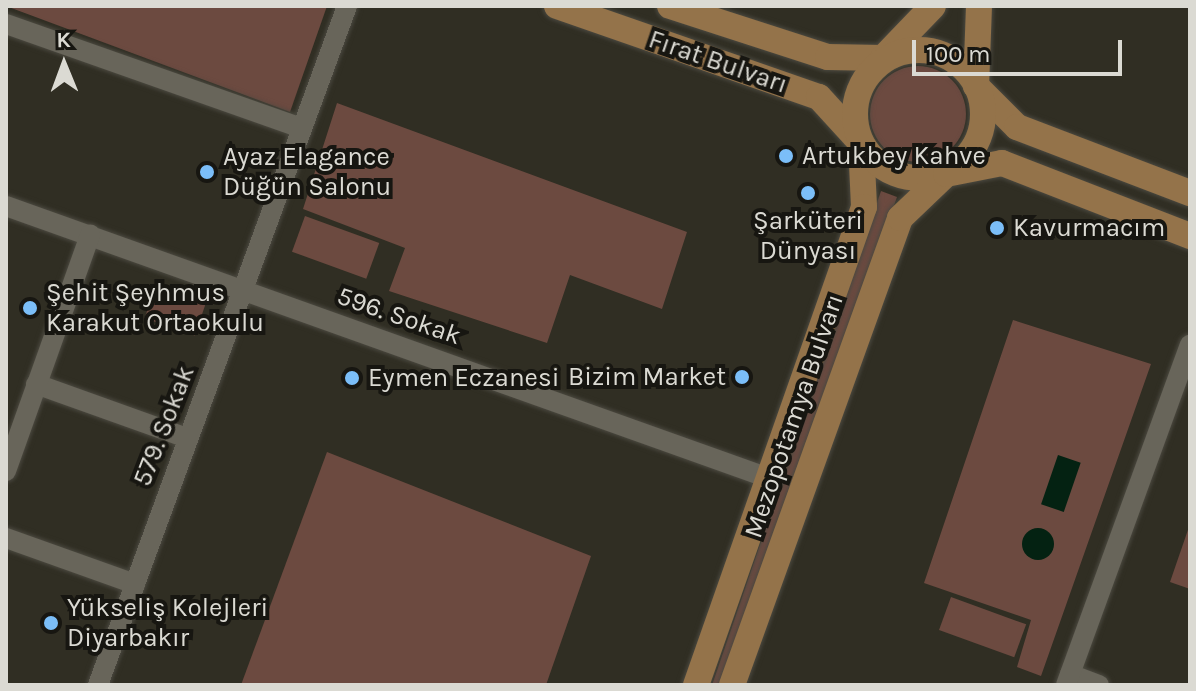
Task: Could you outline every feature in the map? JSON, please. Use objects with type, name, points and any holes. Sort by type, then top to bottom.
[{"type":"main road","name":"Fırat Bulvarı","points":[[557,6],[819,97],[861,143]]},
{"type":"main road","name":"Fırat Bulvarı","points":[[670,6],[828,57],[883,58]]},
{"type":"main road","points":[[933,6],[883,58],[854,106],[861,143],[889,172],[946,174],[1002,163],[1190,236]]},
{"type":"main road","points":[[946,174],[976,144],[983,105],[976,86],[979,6]]},
{"type":"main road","points":[[883,58],[926,50],[947,56],[1017,127],[1190,193]]},
{"type":"main road","name":"Mezopotamya Bulvarı","points":[[696,685],[774,480],[864,207],[861,143]]},
{"type":"main road","name":"Mezopotamya Bulvarı","points":[[732,685],[900,218],[946,174]]},
{"type":"street","name":"579. Sokak","points":[[98,685],[347,6]]},
{"type":"street","points":[[6,24],[301,128]]},
{"type":"street","name":"596. Sokak","points":[[6,206],[774,480]]},
{"type":"street","points":[[6,471],[90,235]]},
{"type":"street","points":[[1099,685],[1068,679],[1190,345]]},
{"type":"street","points":[[36,384],[187,438]]},
{"type":"street","points":[[6,538],[135,584]]},
{"type":"shaded area","points":[[6,6],[327,6],[290,112]]},
{"type":"shaded area","points":[[918,66],[936,69],[952,80],[963,96],[966,114],[963,132],[952,148],[936,159],[918,162],[900,159],[884,148],[873,132],[870,114],[873,96],[884,80],[900,69]]},
{"type":"shaded area","points":[[337,103],[687,232],[662,309],[570,275],[547,343],[389,291],[405,248],[303,209]]},
{"type":"shaded area","points":[[881,191],[897,197],[723,685],[712,685]]},
{"type":"shaded area","points":[[305,216],[379,243],[366,279],[292,252]]},
{"type":"shaded area","points":[[155,288],[205,305],[195,336],[145,318]]},
{"type":"shaded area","points":[[1013,320],[1151,364],[1041,676],[1017,667],[1031,620],[924,583]]},
{"type":"shaded area","points":[[327,452],[591,556],[546,685],[241,685]]},
{"type":"shaded area","points":[[1058,455],[1081,463],[1064,512],[1041,504]]},
{"type":"shaded area","points":[[1190,524],[1190,589],[1170,582]]},
{"type":"shaded area","points":[[1038,528],[1049,533],[1054,544],[1049,555],[1038,560],[1027,555],[1022,544],[1027,533]]},
{"type":"shaded area","points":[[951,597],[1026,624],[1014,657],[939,630]]},
{"type":"place","name":"Artukbey Kahve","points":[[786,156]]},
{"type":"place","name":"Ayaz Elagance Düğün Salonu","points":[[207,172]]},
{"type":"place","name":"Şarküteri Dünyası","points":[[808,193]]},
{"type":"place","name":"Kavurmacım","points":[[997,228]]},
{"type":"place","name":"Şehit Şeyhmus Karakut Ortaokulu","points":[[30,308]]},
{"type":"place","name":"Bizim Market","points":[[742,377]]},
{"type":"place","name":"Eymen Eczanesi","points":[[352,378]]},
{"type":"place","name":"Yükseliş Kolejleri Diyarbakır","points":[[51,623]]}]
